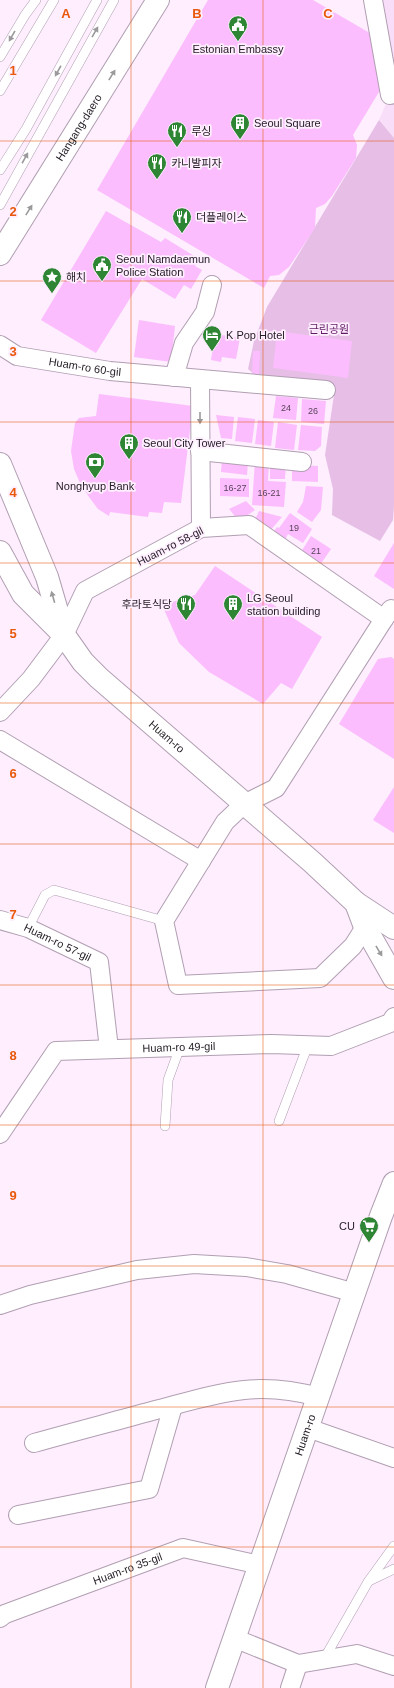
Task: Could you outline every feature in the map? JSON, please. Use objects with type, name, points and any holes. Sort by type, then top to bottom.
[{"type":"main road","name":"Hangang-daero","points":[[0,254],[158,0]]},
{"type":"main road","points":[[0,464],[47,577],[64,635]]},
{"type":"main road","name":"Huam-ro","points":[[0,552],[22,594],[64,635],[83,662],[99,678],[312,862],[356,903],[394,928]]},
{"type":"main road","name":"Huam-ro","points":[[356,903],[365,927],[394,978]]},
{"type":"main road","name":"Huam-ro","points":[[217,1688],[394,1182]]},
{"type":"street","points":[[373,0],[390,95]]},
{"type":"street","points":[[174,377],[184,343],[205,312],[212,284]]},
{"type":"street","name":"Huam-ro 60-gil","points":[[0,345],[17,356],[110,371],[326,390]]},
{"type":"street","points":[[200,379],[201,528]]},
{"type":"street","points":[[200,451],[302,462]]},
{"type":"street","name":"Huam-ro 58-gil","points":[[64,635],[84,591],[201,528],[249,525],[389,615]]},
{"type":"street","points":[[365,927],[352,946],[320,978],[178,985],[164,921],[225,822],[244,804],[276,788],[389,615]]},
{"type":"street","points":[[0,712],[31,680],[64,635]]},
{"type":"street","points":[[0,740],[201,861]]},
{"type":"street","name":"Huam-ro 57-gil","points":[[0,920],[28,928],[99,962],[109,1049]]},
{"type":"street","name":"Huam-ro 49-gil","points":[[0,1134],[56,1051],[272,1044],[331,1046],[390,1023],[394,1017]]},
{"type":"street","points":[[0,1305],[30,1295],[136,1270],[194,1264],[246,1267],[287,1274],[355,1293]]},
{"type":"street","points":[[34,1443],[231,1390],[252,1388],[288,1390],[318,1397]]},
{"type":"street","points":[[18,1516],[149,1489],[173,1406]]},
{"type":"street","points":[[308,1428],[394,1458]]},
{"type":"street","name":"Huam-ro 35-gil","points":[[0,1618],[5,1614],[183,1548],[260,1565]]},
{"type":"street","points":[[234,1638],[298,1664],[357,1654],[394,1666]]},
{"type":"street","points":[[290,1688],[298,1664]]},
{"type":"lane","points":[[0,57],[25,15],[36,0]]},
{"type":"lane","points":[[0,91],[54,0]]},
{"type":"lane","points":[[0,170],[26,129],[97,0]]},
{"type":"lane","points":[[0,205],[114,0]]},
{"type":"lane","points":[[28,928],[45,895],[54,890],[164,921]]},
{"type":"lane","points":[[279,1121],[308,1045]]},
{"type":"lane","points":[[165,1126],[168,1080],[180,1047]]},
{"type":"lane","points":[[324,1660],[368,1582],[394,1546]]},
{"type":"lane","points":[[368,1582],[394,1569]]},
{"type":"shaded area","points":[[373,0],[394,0],[394,138],[379,120],[390,95]]},
{"type":"green space","name":"근린공원","points":[[379,120],[394,138],[394,506],[393,520],[380,541],[332,515],[333,489],[325,455],[334,395],[272,389],[248,369],[254,341],[267,307]]},
{"type":"building","name":"Seoul Square","points":[[208,0],[313,0],[375,36],[385,82],[353,135],[357,145],[356,158],[332,196],[325,204],[316,208],[315,228],[289,267],[279,275],[270,276],[264,288],[97,190]]},
{"type":"building","name":"Seoul Namdaemun Police Station","points":[[106,211],[161,242],[165,238],[199,259],[195,266],[202,270],[191,289],[184,285],[175,299],[142,279],[96,353],[41,320]]},
{"type":"building","points":[[139,320],[175,326],[171,362],[134,357]]},
{"type":"building","points":[[277,331],[352,341],[348,378],[273,368]]},
{"type":"building","points":[[215,334],[240,338],[236,359],[222,357],[221,362],[211,360]]},
{"type":"building","points":[[253,351],[260,351],[259,375],[252,375]]},
{"type":"building","name":"Seoul City Tower","points":[[99,394],[193,406],[181,503],[164,502],[162,513],[149,512],[148,517],[110,512],[109,516],[98,509],[80,483],[74,469],[71,451],[75,423],[79,418],[96,416]]},
{"type":"building","points":[[276,396],[298,398],[296,420],[273,418]]},
{"type":"building","points":[[302,399],[326,401],[324,424],[301,422]]},
{"type":"building","points":[[216,415],[234,417],[232,439],[221,438]]},
{"type":"building","points":[[238,417],[255,419],[252,443],[235,441]]},
{"type":"building","points":[[258,420],[274,422],[271,446],[255,444]]},
{"type":"building","points":[[278,422],[297,425],[294,450],[275,448]]},
{"type":"building","points":[[301,425],[322,427],[321,446],[315,451],[298,450]]},
{"type":"building","points":[[222,458],[248,461],[247,475],[221,472]]},
{"type":"building","points":[[255,461],[269,463],[268,481],[286,482],[284,507],[252,505]]},
{"type":"building","points":[[270,463],[286,463],[285,479],[270,479]]},
{"type":"building","points":[[292,465],[318,466],[318,482],[292,481]]},
{"type":"building","points":[[220,478],[249,479],[249,497],[220,496]]},
{"type":"building","points":[[306,486],[323,487],[321,510],[312,522],[297,512],[303,502]]},
{"type":"building","points":[[246,501],[255,510],[239,521],[229,509]]},
{"type":"building","points":[[259,511],[282,517],[269,532],[254,522]]},
{"type":"building","points":[[290,513],[312,529],[303,543],[288,534],[284,542],[272,534],[277,527],[279,528]]},
{"type":"building","points":[[311,536],[331,549],[320,565],[301,552]]},
{"type":"building","points":[[394,543],[394,589],[374,576]]},
{"type":"building","name":"LG Seoul station building","points":[[215,566],[322,637],[292,689],[281,683],[263,704],[209,672],[179,643],[162,605],[195,595]]},
{"type":"building","points":[[391,657],[394,659],[394,759],[339,724],[378,659]]},
{"type":"building","points":[[394,787],[394,833],[373,820]]},
{"type":"place","name":"Estonian Embassy","points":[[238,42]]},
{"type":"place","name":"Seoul Square","points":[[240,140]]},
{"type":"place","name":"루싱","points":[[177,148]]},
{"type":"place","name":"카니발피자","points":[[157,180]]},
{"type":"place","name":"더플레이스","points":[[182,234]]},
{"type":"place","name":"Seoul Namdaemun Police Station","points":[[102,282]]},
{"type":"place","name":"해치","points":[[52,294]]},
{"type":"place","name":"K Pop Hotel","points":[[212,352]]},
{"type":"place","name":"Seoul City Tower","points":[[129,460]]},
{"type":"place","name":"Nonghyup Bank","points":[[95,479]]},
{"type":"place","name":"후라토식당","points":[[186,621]]},
{"type":"place","name":"LG Seoul station building","points":[[233,621]]},
{"type":"place","name":"CU","points":[[369,1243]]}]
